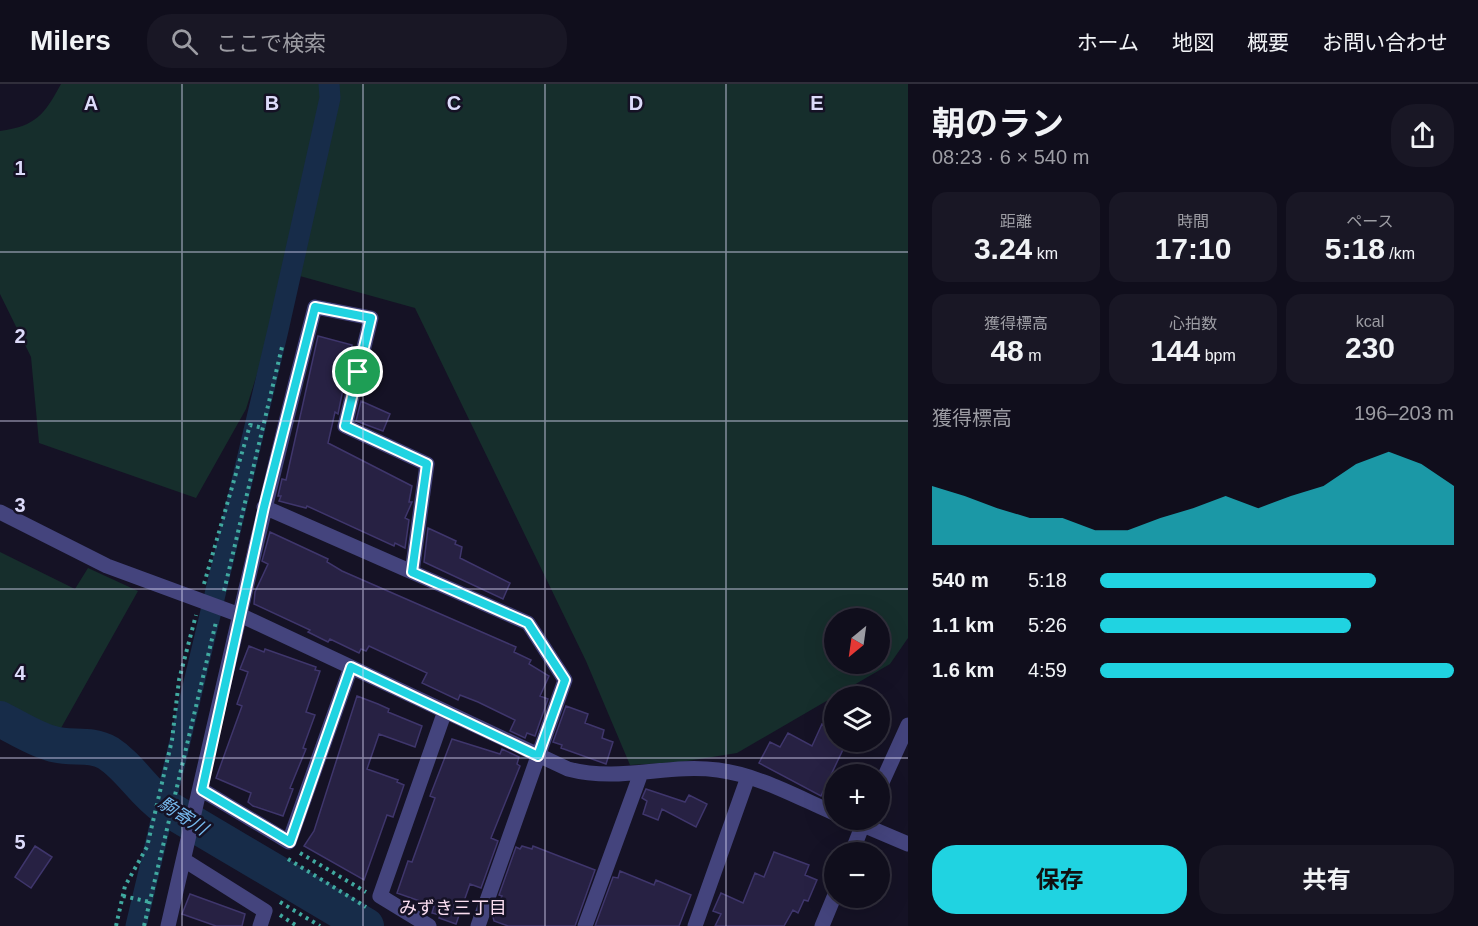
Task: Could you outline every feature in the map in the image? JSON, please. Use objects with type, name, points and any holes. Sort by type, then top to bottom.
[{"type":"street","points":[[168,926],[202,790],[264,507],[315,307],[371,318],[345,426],[427,464],[412,572]]},
{"type":"street","points":[[264,507],[528,623],[565,680],[478,926]]},
{"type":"street","points":[[0,512],[107,566],[240,615],[568,769],[593,775],[718,770],[748,777],[824,809]]},
{"type":"street","points":[[202,790],[290,842],[351,667]]},
{"type":"street","points":[[429,926],[380,896],[445,711]]},
{"type":"street","points":[[890,765],[908,725]]},
{"type":"street","points":[[585,926],[641,773]]},
{"type":"street","points":[[695,926],[748,777]]},
{"type":"street","points":[[878,830],[908,844]]},
{"type":"street","points":[[184,860],[265,911],[260,926]]},
{"type":"street","points":[[822,926],[829,908]]},
{"type":"path","points":[[144,926],[215,606],[282,347]]},
{"type":"path","points":[[252,425],[261,427]]},
{"type":"path","points":[[116,926],[128,879],[147,847],[161,786]]},
{"type":"path","points":[[290,842],[297,851],[369,894],[380,896]]},
{"type":"path","points":[[278,853],[368,908]]},
{"type":"path","points":[[123,896],[148,902]]},
{"type":"green space","points":[[61,84],[908,84],[908,638],[890,664],[890,608],[824,608],[824,674],[873,674],[852,686],[824,686],[824,702],[737,753],[681,762],[630,765],[586,661],[415,308],[289,273],[246,409],[196,498],[39,443],[31,357],[0,294],[0,131],[31,122],[44,111]]},
{"type":"green space","points":[[0,552],[75,589],[88,568],[138,591],[56,737],[0,710]]},
{"type":"building","points":[[318,336],[352,345],[338,414],[335,412],[328,443],[412,486],[409,502],[412,502],[405,518],[409,520],[405,548],[395,543],[394,546],[307,506],[306,508],[279,501],[282,479],[286,480]]},
{"type":"building","points":[[361,401],[390,414],[383,431],[356,421]]},
{"type":"building","points":[[428,528],[456,541],[455,544],[462,547],[460,558],[510,583],[503,599],[424,562]]},
{"type":"building","points":[[270,532],[328,559],[327,562],[342,571],[516,647],[514,652],[531,660],[529,664],[549,676],[540,696],[548,699],[535,736],[527,733],[525,738],[510,731],[515,720],[478,702],[460,695],[458,700],[422,683],[427,673],[369,646],[366,651],[361,649],[359,653],[330,639],[328,642],[308,632],[310,630],[254,604],[255,592],[268,564],[262,561]]},
{"type":"building","points":[[249,646],[264,652],[265,649],[316,667],[315,670],[320,671],[306,712],[315,715],[283,816],[253,806],[248,802],[251,793],[216,778],[242,706],[237,704],[248,672],[240,669]]},
{"type":"building","points":[[357,696],[422,726],[415,747],[379,734],[367,769],[398,780],[397,782],[404,785],[393,817],[387,815],[364,880],[304,846],[314,831]]},
{"type":"building","points":[[566,706],[588,714],[585,723],[604,730],[602,738],[613,742],[606,764],[561,748],[562,745],[553,742]]},
{"type":"building","points":[[822,724],[824,725],[824,752],[842,752],[836,764],[824,764],[824,790],[821,796],[759,763],[770,742],[780,747],[788,733],[812,746]]},
{"type":"building","points":[[452,739],[500,754],[502,749],[519,757],[517,764],[520,766],[491,838],[498,841],[481,888],[470,884],[456,924],[432,913],[434,906],[397,893],[408,861],[412,862],[435,798],[430,796]]},
{"type":"building","points":[[646,789],[685,802],[689,795],[707,804],[696,827],[662,809],[658,820],[643,814],[647,801],[642,798]]},
{"type":"building","points":[[35,846],[52,857],[31,888],[15,877]]},
{"type":"building","points":[[522,846],[532,849],[533,846],[595,870],[575,926],[508,926],[494,921],[493,917],[502,896],[499,895],[516,847],[520,849]]},
{"type":"building","points":[[774,852],[809,865],[805,875],[817,880],[808,901],[804,900],[798,913],[793,910],[784,926],[715,926],[721,914],[713,911],[721,893],[743,903],[755,873],[764,877]]},
{"type":"building","points":[[620,871],[654,885],[656,880],[691,895],[679,926],[595,926],[613,877],[618,878]]},
{"type":"building","points":[[190,894],[245,914],[242,926],[216,926],[182,914]]},
{"type":"waterway","points":[[136,926],[278,330],[330,98],[329,84]]},
{"type":"waterway","name":"駒寄川","points":[[0,719],[50,743],[94,748],[108,753],[165,807],[366,926]]},
{"type":"district","name":"みずき三丁目","points":[[453,908]]},
{"type":"route","points":[[315,307],[371,318],[358,372],[345,426],[427,464],[412,572],[528,623],[565,680],[538,756],[351,667],[290,842],[202,790],[264,507],[315,307]]}]
